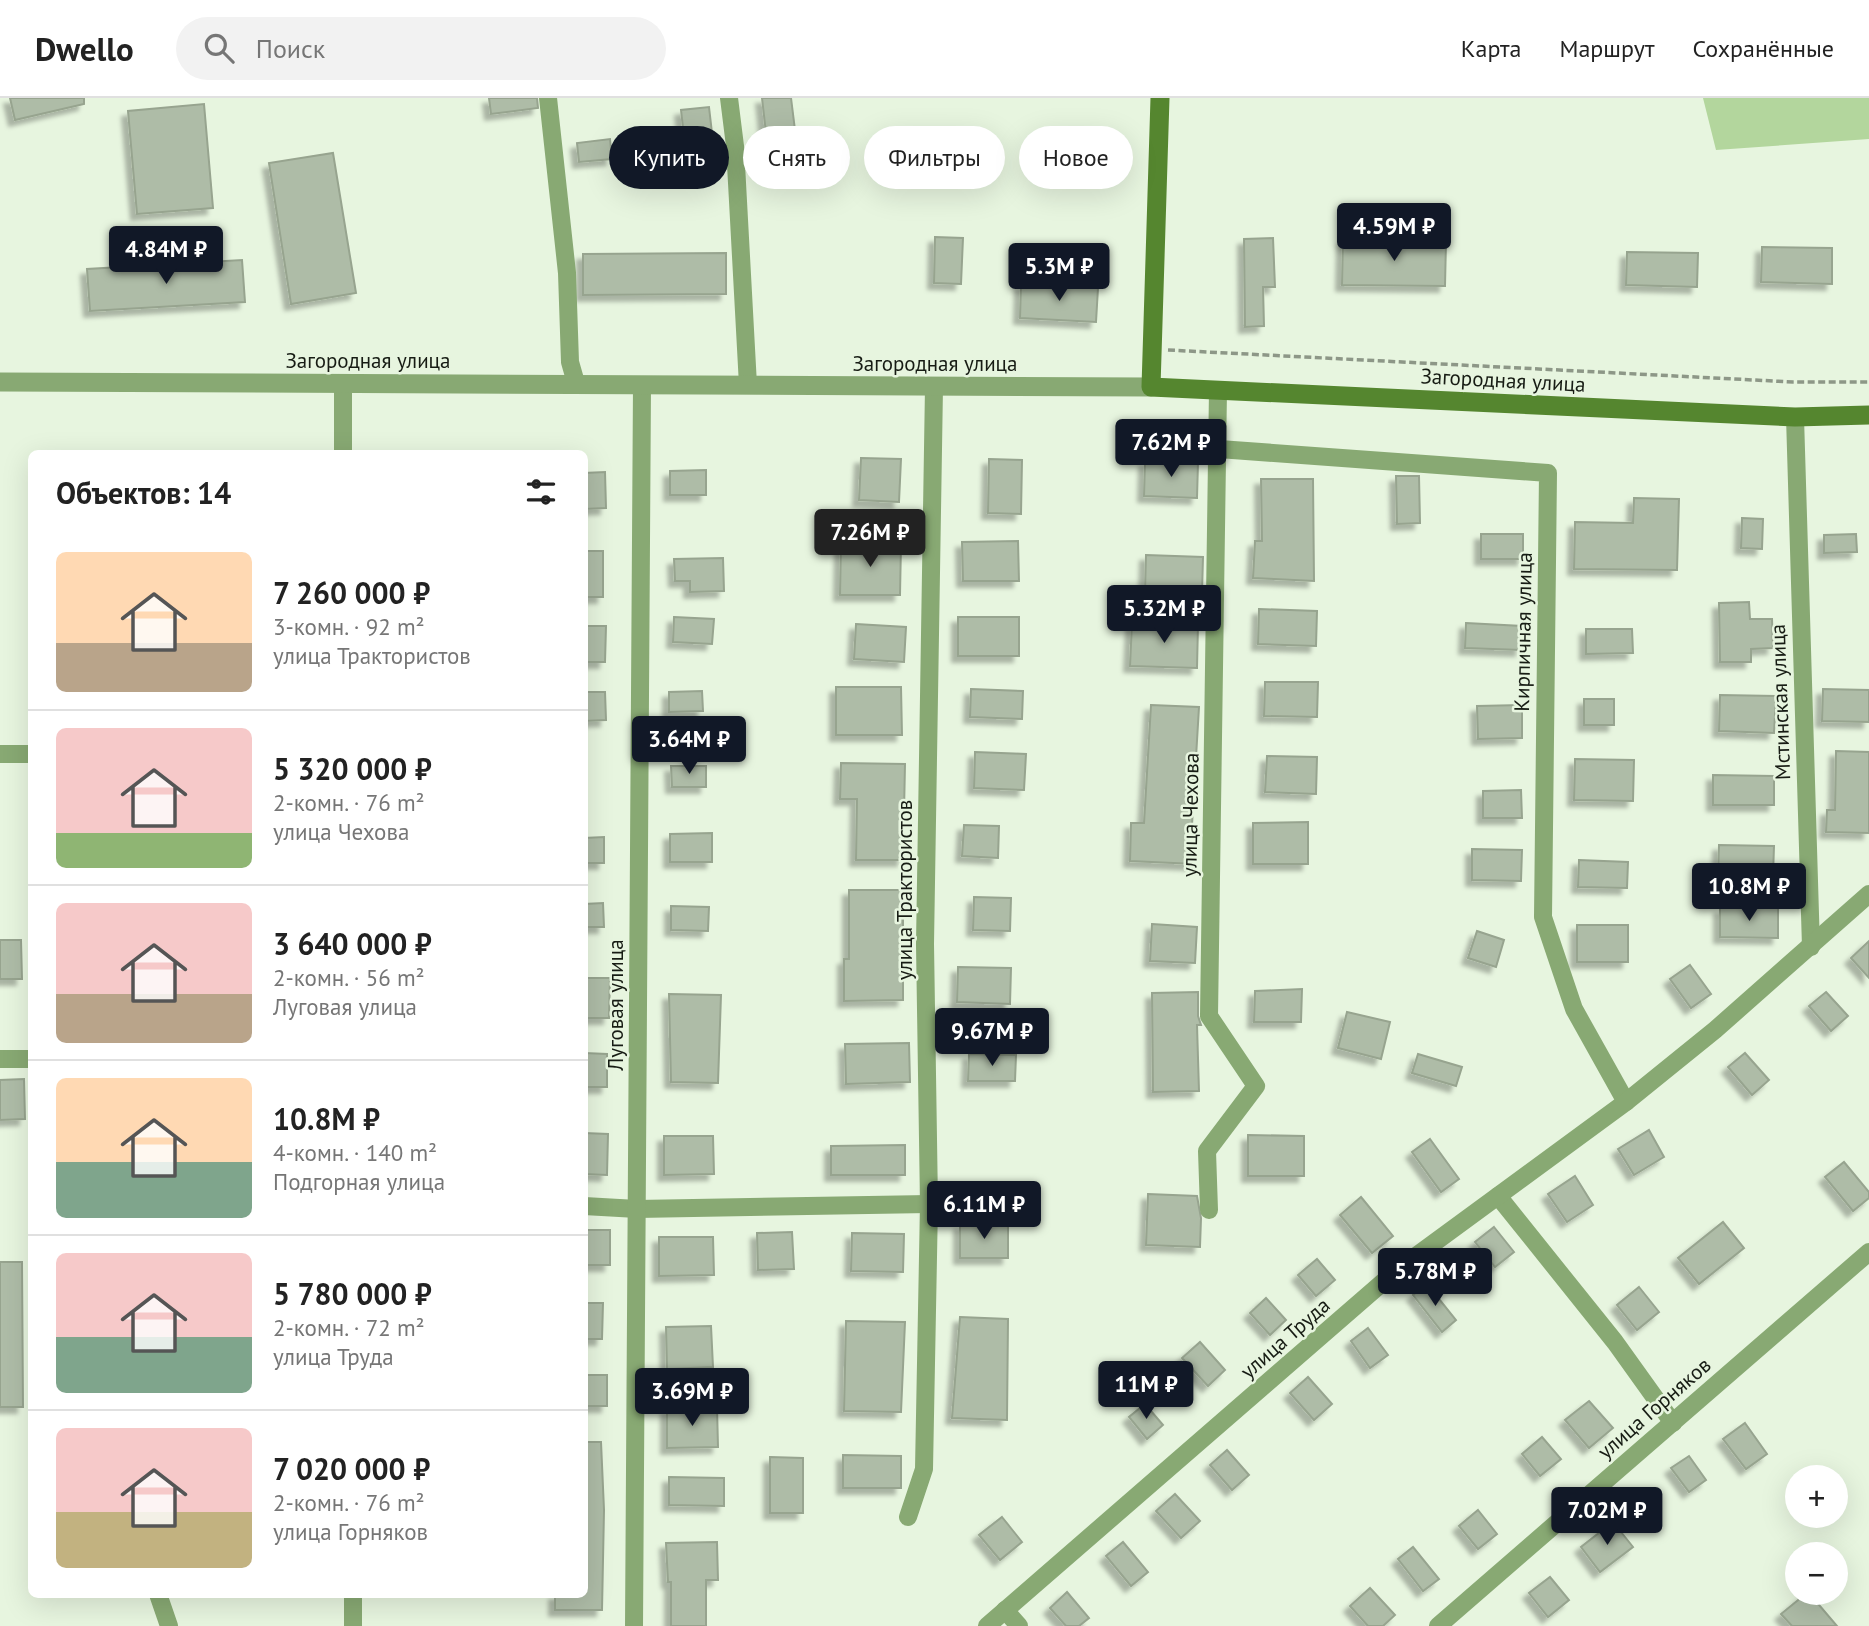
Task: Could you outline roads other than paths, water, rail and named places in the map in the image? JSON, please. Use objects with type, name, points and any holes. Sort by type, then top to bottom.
[{"type":"main road","points":[[1151,387],[1160,98]]},
{"type":"main road","name":"Загородная улица","points":[[1151,387],[1795,417],[1869,415]]},
{"type":"street","points":[[548,98],[567,273],[570,362],[576,383]]},
{"type":"street","points":[[729,98],[735,146],[748,384]]},
{"type":"street","name":"Загородная улица","points":[[0,382],[1151,387]]},
{"type":"street","points":[[343,383],[343,450]]},
{"type":"street","name":"Луговая улица","points":[[634,1626],[642,384]]},
{"type":"street","name":"улица Трактористов","points":[[908,1517],[924,1469],[929,1204],[925,944],[934,387]]},
{"type":"street","name":"улица Чехова","points":[[1209,1210],[1207,1152],[1256,1086],[1209,1016],[1218,390]]},
{"type":"street","name":"Мстинская улица","points":[[1795,417],[1811,947]]},
{"type":"street","name":"Кирпичная улица","points":[[1219,449],[1548,473],[1543,917],[1574,1009],[1626,1102]]},
{"type":"street","points":[[0,754],[28,754]]},
{"type":"street","name":"улица Труда","points":[[987,1626],[1397,1270],[1626,1102],[1715,1030],[1869,894]]},
{"type":"street","points":[[0,1059],[28,1059]]},
{"type":"street","points":[[1498,1196],[1615,1342],[1673,1423]]},
{"type":"street","points":[[588,1206],[637,1209],[929,1204]]},
{"type":"street","name":"улица Горняков","points":[[1438,1626],[1869,1252]]},
{"type":"street","points":[[159,1598],[169,1626]]},
{"type":"street","points":[[353,1598],[353,1626]]},
{"type":"street","points":[[1006,1610],[1019,1626]]}]
